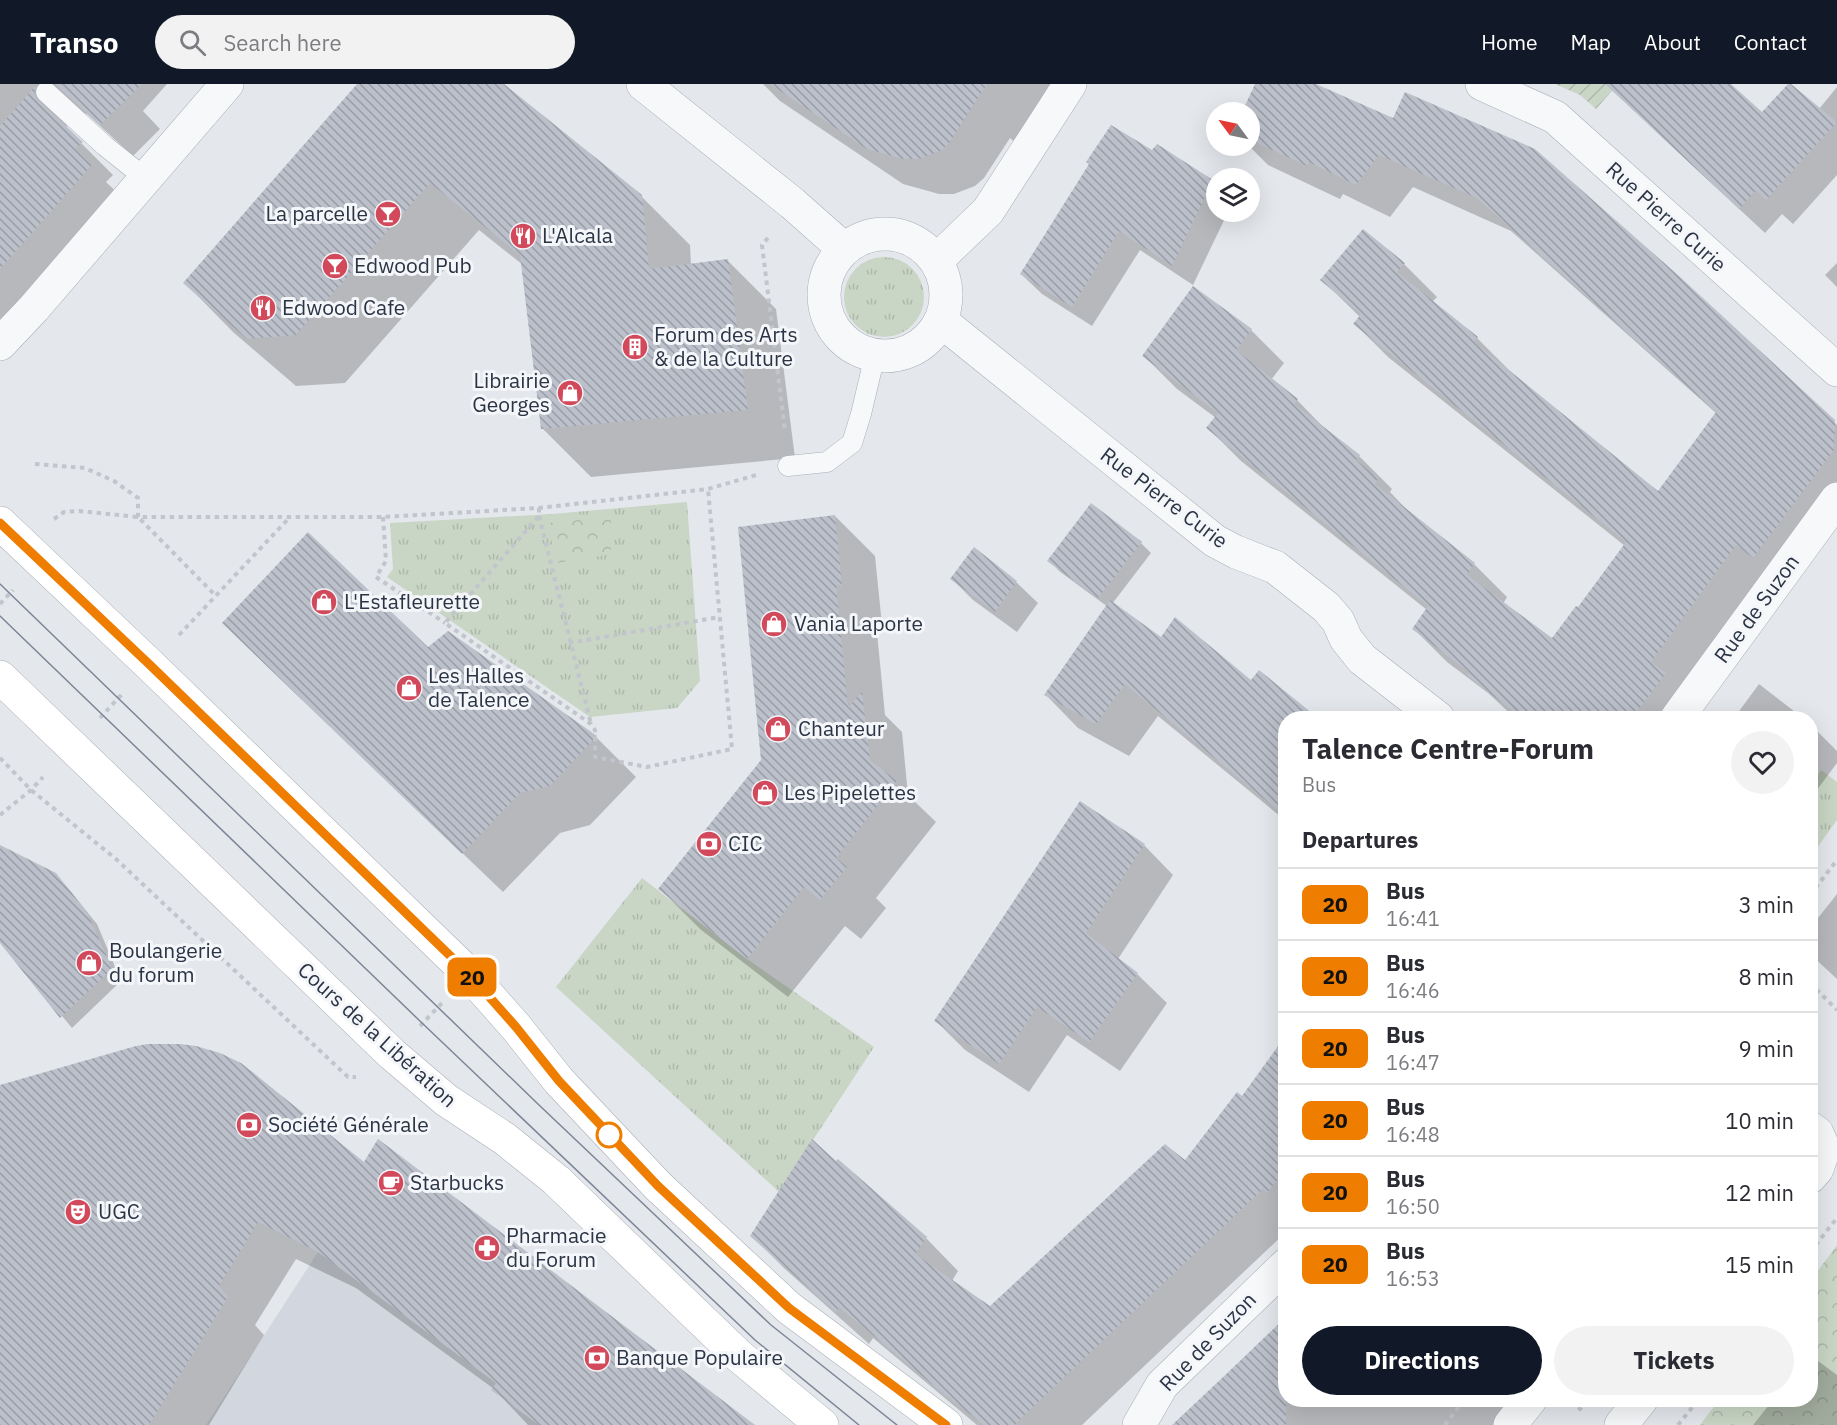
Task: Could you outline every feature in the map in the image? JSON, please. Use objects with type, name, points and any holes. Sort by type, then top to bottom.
[{"type":"main road","points":[[0,523],[470,975],[559,1081],[658,1186],[789,1308],[946,1425]]},
{"type":"main road","name":"Cours de la Libération","points":[[0,677],[392,1054],[446,1100],[505,1139],[556,1180],[739,1356],[822,1425]]},
{"type":"street","points":[[0,344],[227,84]]},
{"type":"street","points":[[643,84],[792,202],[844,249]]},
{"type":"street","points":[[937,260],[987,211],[1070,84]]},
{"type":"street","name":"Rue Pierre Curie","points":[[1482,84],[1555,117],[1837,370]]},
{"type":"street","points":[[882,233],[903,235],[922,245],[937,260],[945,279],[947,300],[941,321],[929,337],[914,349],[895,355],[875,355],[857,349],[841,338],[830,321],[824,303],[825,283],[831,264],[844,249],[862,238],[882,233]]},
{"type":"street","name":"Rue Pierre Curie","points":[[941,321],[1215,541],[1275,567],[1326,607],[1338,621],[1346,639],[1362,659],[1429,711]]},
{"type":"street","name":"Rue de Suzon","points":[[1682,711],[1837,499]]},
{"type":"street","points":[[1818,1135],[1824,1149],[1818,1164]]},
{"type":"street","name":"Rue de Suzon","points":[[1138,1425],[1162,1385],[1278,1272]]},
{"type":"street","points":[[1510,1425],[1524,1407]]},
{"type":"street","points":[[1621,1425],[1635,1407]]},
{"type":"lane","points":[[46,92],[105,146],[145,178]]},
{"type":"lane","points":[[788,466],[826,462],[852,443],[875,355]]},
{"type":"path","points":[[0,604],[10,594],[34,557],[48,527],[64,512],[79,511],[138,517],[383,517],[539,508],[708,489],[788,466],[780,378],[762,246],[792,202]]},
{"type":"path","points":[[35,464],[85,468],[114,481],[138,498],[138,517],[216,596]]},
{"type":"path","points":[[539,508],[538,516],[569,643],[591,724],[595,730],[595,757],[647,767],[732,748],[708,489]]},
{"type":"path","points":[[445,623],[538,516]]},
{"type":"path","points":[[383,517],[386,561],[376,577],[591,724]]},
{"type":"path","points":[[569,643],[720,617]]},
{"type":"path","points":[[0,758],[31,790],[116,859],[348,1077],[371,1077],[470,975]]},
{"type":"path","points":[[0,815],[31,790]]},
{"type":"path","points":[[1818,885],[1837,860]]},
{"type":"path","points":[[1818,991],[1837,1010]]},
{"type":"path","points":[[1818,1242],[1837,1218]]},
{"type":"path","points":[[1445,1425],[1459,1407]]},
{"type":"path","points":[[1678,1425],[1692,1407]]},
{"type":"shaded area","points":[[378,1139],[723,1401],[707,1425],[206,1425],[318,1252]]},
{"type":"green space","points":[[1555,84],[1618,84],[1596,109],[1580,95]]},
{"type":"green space","points":[[884,257],[899,260],[912,269],[921,282],[924,297],[921,312],[912,325],[899,334],[884,337],[869,334],[856,325],[847,312],[844,297],[847,282],[856,269],[869,260]]},
{"type":"green space","points":[[687,502],[700,681],[677,708],[590,717],[387,577],[393,569],[390,523],[552,514]]},
{"type":"green space","points":[[611,517],[611,554],[557,563],[547,523]]},
{"type":"green space","points":[[1821,770],[1837,782],[1837,820],[1818,846],[1818,774]]},
{"type":"green space","points":[[642,878],[747,959],[874,1047],[779,1192],[556,987]]},
{"type":"green space","points":[[1837,1245],[1837,1425],[1700,1425],[1714,1407],[1818,1407],[1818,1271]]},
{"type":"building","points":[[55,84],[142,84],[100,125]]},
{"type":"building","points":[[357,84],[504,84],[642,195],[649,269],[728,259],[748,410],[541,429],[520,255],[430,183],[296,335],[247,339],[183,283]]},
{"type":"building","points":[[770,84],[987,84],[949,143],[940,151],[919,159],[903,159],[867,149]]},
{"type":"building","points":[[1255,84],[1316,84],[1393,118],[1405,92],[1535,149],[1679,276],[1835,420],[1834,450],[1753,558],[1736,545],[1651,662],[1666,673],[1637,711],[1512,711],[1467,675],[1469,672],[1412,629],[1428,606],[1206,428],[1218,413],[1142,356],[1193,286],[1252,329],[1236,350],[1298,399],[1294,404],[1360,455],[1356,460],[1378,478],[1375,484],[1475,563],[1467,575],[1552,638],[1626,542],[1353,324],[1361,314],[1320,280],[1363,229],[1405,263],[1397,272],[1478,337],[1474,342],[1658,491],[1716,412],[1477,198],[1379,155],[1356,185],[1309,162],[1307,166],[1260,145],[1260,102],[1247,102]]},
{"type":"building","points":[[1605,84],[1731,84],[1762,112],[1788,84],[1791,84],[1837,122],[1766,200],[1756,190],[1739,209]]},
{"type":"building","points":[[36,85],[34,95],[83,142],[75,149],[92,165],[0,269],[0,126]]},
{"type":"building","points":[[1111,125],[1152,150],[1157,144],[1206,176],[1206,195],[1172,266],[1119,231],[1072,307],[1020,274],[1089,164],[1086,162]]},
{"type":"building","points":[[1091,503],[1142,542],[1098,598],[1047,561]]},
{"type":"building","points":[[835,515],[842,587],[836,584],[848,708],[862,691],[870,760],[897,781],[836,858],[847,867],[820,900],[804,887],[747,959],[658,889],[761,760],[738,527]]},
{"type":"building","name":"Les Halles de Talence","points":[[308,532],[428,647],[448,631],[597,736],[550,786],[520,793],[462,854],[222,623]]},
{"type":"building","points":[[974,547],[1017,581],[995,612],[950,579]]},
{"type":"building","points":[[1110,600],[1161,637],[1175,617],[1251,680],[1259,670],[1309,711],[1278,711],[1278,810],[1125,684],[1096,724],[1044,695]]},
{"type":"building","points":[[1080,801],[1145,844],[1086,933],[1138,973],[1089,1042],[1037,1007],[999,1064],[934,1021]]},
{"type":"building","points":[[0,845],[56,873],[87,912],[112,969],[60,1018],[0,943]]},
{"type":"building","points":[[148,1044],[196,1046],[220,1053],[241,1063],[364,1162],[378,1139],[755,1425],[539,1425],[491,1390],[496,1383],[318,1252],[258,1222],[219,1286],[228,1297],[149,1425],[0,1425],[0,1085]]},
{"type":"building","points":[[1278,1046],[1278,1179],[1267,1193],[1263,1189],[1014,1425],[984,1425],[839,1307],[836,1312],[750,1236],[812,1139],[927,1237],[915,1254],[990,1306],[1165,1144],[1185,1160],[1237,1092],[1242,1096]]},
{"type":"building","points":[[1278,1325],[1278,1407],[1286,1407],[1286,1425],[1172,1425]]},
{"type":"tram line","points":[[0,584],[539,1105],[771,1325],[897,1425]]},
{"type":"tram line","points":[[0,616],[755,1340],[859,1425]]},
{"type":"bus line","name":"20","points":[[0,523],[470,975],[559,1081],[658,1186],[789,1308],[946,1425]]},
{"type":"place","name":"La parcelle","points":[[388,214]]},
{"type":"place","name":"L'Alcala","points":[[523,236]]},
{"type":"place","name":"Edwood Pub","points":[[335,266]]},
{"type":"place","name":"Edwood Cafe","points":[[263,308]]},
{"type":"place","name":"Forum des Arts & de la Culture","points":[[635,347]]},
{"type":"place","name":"Librairie Georges","points":[[570,393]]},
{"type":"place","name":"L'Estafleurette","points":[[324,602]]},
{"type":"place","name":"Vania Laporte","points":[[774,624]]},
{"type":"place","name":"Les Halles de Talence","points":[[409,688]]},
{"type":"place","name":"Chanteur","points":[[778,729]]},
{"type":"place","name":"Les Pipelettes","points":[[765,793]]},
{"type":"place","name":"CIC","points":[[709,844]]},
{"type":"place","name":"Boulangerie du forum","points":[[89,963]]},
{"type":"place","name":"Société Générale","points":[[249,1125]]},
{"type":"place","name":"Starbucks","points":[[391,1183]]},
{"type":"place","name":"UGC","points":[[78,1212]]},
{"type":"place","name":"Pharmacie du Forum","points":[[487,1248]]},
{"type":"place","name":"Banque Populaire","points":[[597,1358]]}]
